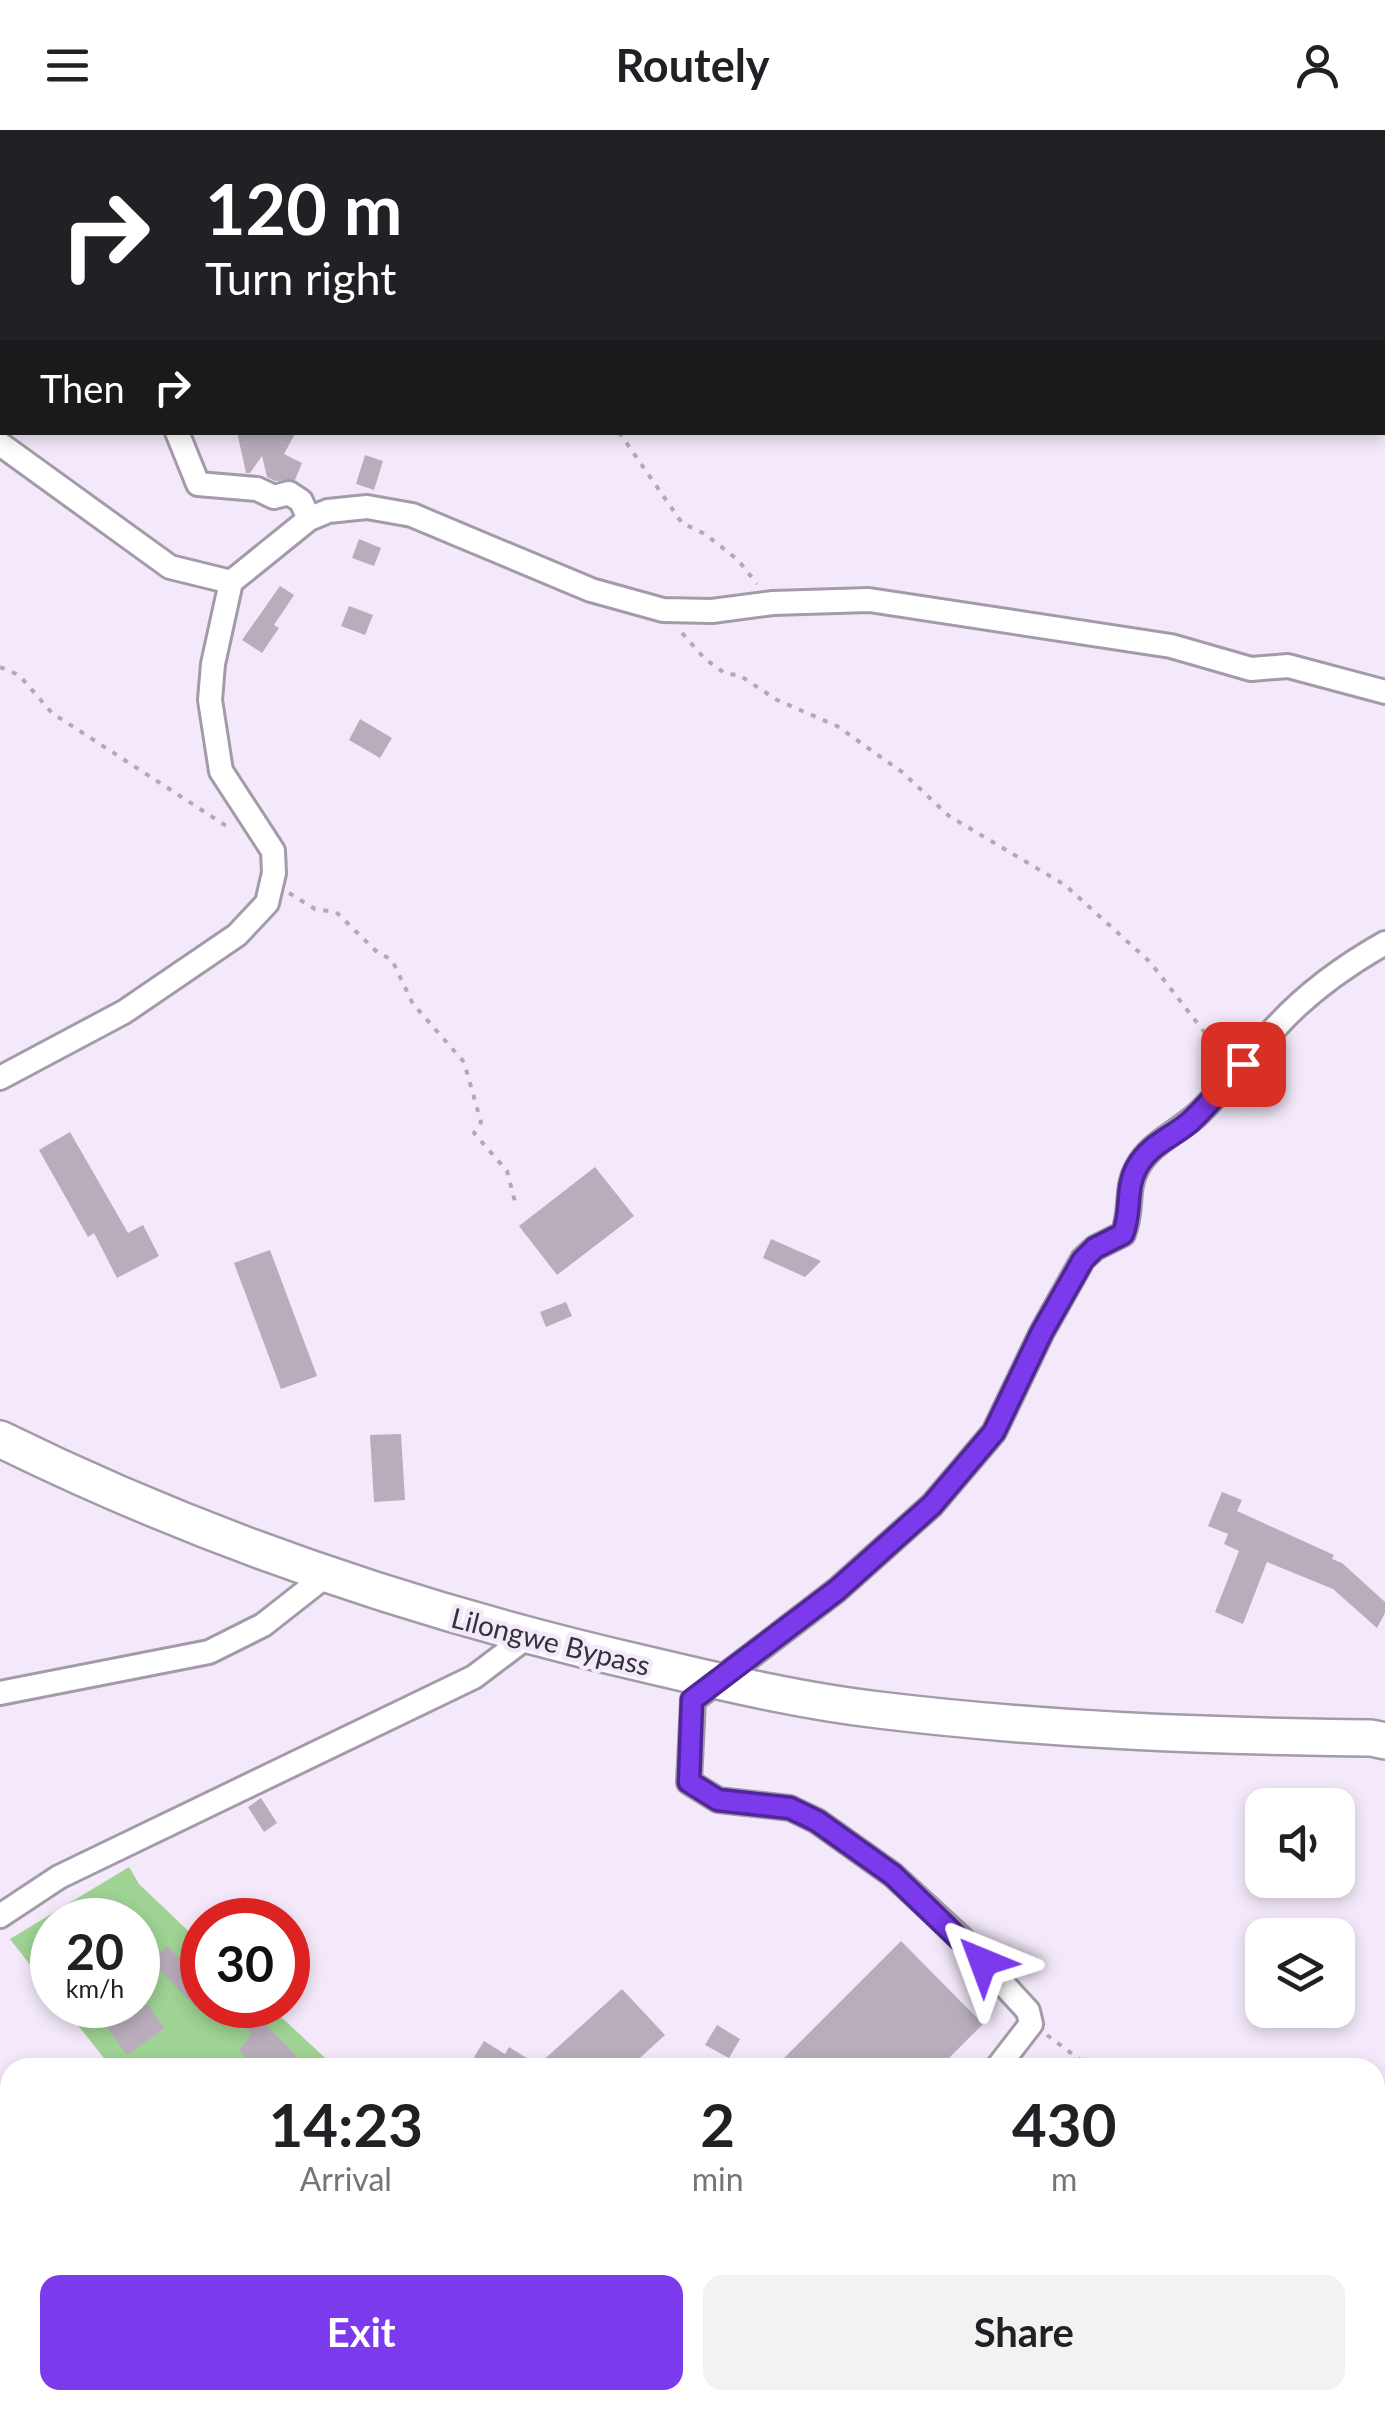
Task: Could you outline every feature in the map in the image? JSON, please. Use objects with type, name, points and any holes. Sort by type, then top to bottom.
[{"type":"main road","name":"Lilongwe Bypass","points":[[0,1439],[147,1507],[442,1614],[527,1638],[716,1681],[875,1710],[1038,1726],[1207,1736],[1380,1736]]},
{"type":"street","points":[[178,435],[198,484],[257,489],[274,497],[288,493],[301,501],[309,519]]},
{"type":"street","points":[[0,444],[170,568],[231,582]]},
{"type":"street","points":[[0,1078],[124,1012],[237,935],[268,902],[274,874],[273,851],[267,836],[228,784],[215,744],[210,685],[231,582],[309,519],[328,511],[367,507],[412,515],[591,590],[663,610],[712,611],[869,600],[1171,646],[1251,669],[1288,666],[1385,692]]},
{"type":"street","points":[[1005,2058],[1032,2024],[1028,2010],[960,1937],[893,1875],[790,1808],[718,1800],[689,1782],[692,1700],[878,1555],[974,1459],[994,1432],[1042,1332],[1083,1260],[1095,1248],[1123,1234],[1131,1214],[1132,1181],[1149,1149],[1186,1126],[1278,1024],[1354,960],[1385,943]]},
{"type":"street","points":[[0,1693],[209,1652],[264,1624],[328,1574]]},
{"type":"street","points":[[0,1916],[59,1877],[474,1677],[527,1638]]},
{"type":"path","points":[[621,435],[682,523],[705,534],[738,560],[773,604]]},
{"type":"path","points":[[663,610],[704,660],[726,674],[739,675],[777,700],[838,726],[902,772],[949,816],[1064,885],[1150,962],[1205,1033],[1243,1064]]},
{"type":"path","points":[[0,667],[19,675],[52,713],[249,841],[267,836]]},
{"type":"path","points":[[274,874],[290,895],[315,909],[336,912],[377,952],[392,960],[413,1004],[464,1062],[481,1122],[474,1133],[507,1170],[516,1206]]},
{"type":"path","points":[[1032,2024],[1078,2058]]},
{"type":"green space","points":[[129,1867],[154,1898],[78,1898]]},
{"type":"green space","points":[[160,1904],[180,1923],[180,2028],[293,2028],[325,2058],[104,2058],[80,2028],[160,2028]]},
{"type":"green space","points":[[30,1927],[30,1965],[10,1939]]},
{"type":"building","points":[[238,435],[294,435],[284,454],[302,463],[295,480],[275,481],[267,477],[262,456],[246,473]]},
{"type":"building","points":[[365,455],[383,461],[374,490],[356,484]]},
{"type":"building","points":[[359,539],[381,548],[374,566],[352,558]]},
{"type":"building","points":[[280,586],[294,595],[274,625],[279,628],[262,653],[242,640]]},
{"type":"building","points":[[349,606],[373,615],[365,635],[341,626]]},
{"type":"building","points":[[360,719],[392,738],[380,758],[349,740]]},
{"type":"building","points":[[70,1132],[128,1233],[143,1225],[159,1256],[117,1278],[94,1233],[88,1237],[39,1150]]},
{"type":"building","points":[[595,1167],[634,1216],[557,1275],[519,1226]]},
{"type":"building","points":[[771,1239],[821,1261],[805,1277],[763,1258]]},
{"type":"building","points":[[270,1250],[317,1376],[281,1389],[234,1263]]},
{"type":"building","points":[[566,1302],[572,1316],[546,1327],[540,1312]]},
{"type":"building","points":[[401,1434],[405,1500],[374,1502],[370,1435]]},
{"type":"building","points":[[1222,1492],[1242,1500],[1237,1511],[1334,1555],[1332,1559],[1342,1563],[1385,1602],[1385,1613],[1377,1628],[1333,1589],[1267,1562],[1243,1624],[1215,1612],[1239,1551],[1224,1544],[1228,1534],[1208,1526]]},
{"type":"building","points":[[261,1798],[277,1823],[264,1832],[248,1807]]},
{"type":"building","points":[[901,1941],[983,2024],[949,2058],[784,2058]]},
{"type":"building","points":[[166,1946],[180,1958],[180,1991],[160,1971],[160,1953]]},
{"type":"building","points":[[622,1989],[665,2035],[640,2058],[546,2058]]},
{"type":"building","points":[[160,2021],[165,2028],[127,2055],[107,2028],[160,2028]]},
{"type":"building","points":[[717,2025],[740,2039],[729,2058],[705,2045]]},
{"type":"building","points":[[245,2028],[269,2028],[298,2058],[246,2058],[239,2050],[252,2034]]},
{"type":"building","points":[[484,2041],[505,2054],[509,2047],[527,2058],[474,2057]]},
{"type":"route","points":[[983,1962],[893,1875],[817,1821],[790,1808],[718,1800],[689,1782],[692,1700],[837,1590],[892,1543],[974,1459],[994,1432],[1042,1332],[1083,1260],[1095,1248],[1123,1234],[1131,1214],[1128,1191],[1149,1149],[1186,1126],[1243,1064]]}]
